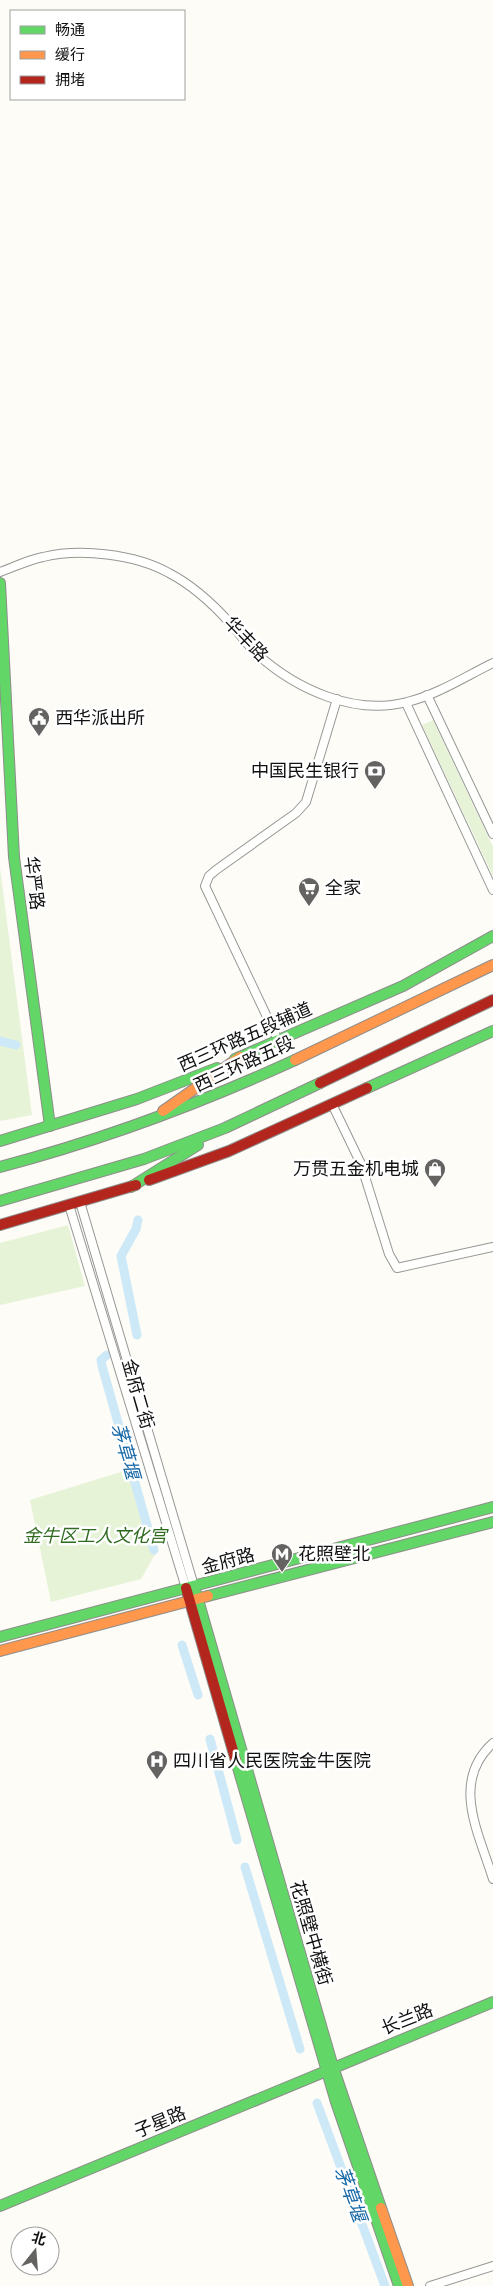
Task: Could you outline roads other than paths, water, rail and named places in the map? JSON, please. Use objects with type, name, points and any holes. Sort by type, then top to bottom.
[{"type":"main road","name":"华严路","points":[[0,583],[14,857],[50,1126]]},
{"type":"main road","name":"西三环路五段辅道","points":[[0,1141],[93,1114],[181,1084],[403,986],[493,936]]},
{"type":"main road","points":[[432,994],[493,956]]},
{"type":"main road","name":"西三环路五段","points":[[0,1167],[76,1148],[142,1126],[214,1096],[493,965]]},
{"type":"main road","points":[[0,1200],[144,1159],[225,1128],[493,1000]]},
{"type":"main road","points":[[442,1024],[493,1007]]},
{"type":"main road","points":[[0,1225],[131,1187],[229,1151],[493,1031]]},
{"type":"main road","points":[[142,1126],[240,1057]]},
{"type":"main road","points":[[131,1187],[225,1128]]},
{"type":"main road","name":"金府路","points":[[0,1637],[493,1507]]},
{"type":"main road","name":"金府路","points":[[0,1651],[493,1522]]},
{"type":"main road","name":"花照壁中横街","points":[[190,1587],[329,2068],[399,2286]]},
{"type":"main road","name":"长兰路","points":[[329,2068],[493,2002]]},
{"type":"main road","name":"花照壁中横街","points":[[329,2068],[408,2286]]},
{"type":"main road","name":"子星路","points":[[0,2206],[329,2068]]},
{"type":"street","name":"华丰路","points":[[0,572],[44,557],[89,554],[128,557],[160,569],[204,596],[256,653],[286,677],[337,699],[363,705],[382,706],[406,703],[427,695],[493,662]]},
{"type":"street","points":[[427,695],[492,830]]},
{"type":"street","points":[[278,1040],[206,886],[209,876],[216,870],[296,813],[306,802],[337,699]]},
{"type":"street","points":[[406,703],[493,890]]},
{"type":"street","points":[[332,1104],[362,1164],[389,1254],[398,1268],[493,1248]]},
{"type":"street","name":"金府二街","points":[[80,1202],[190,1587]]},
{"type":"street","name":"金府二街","points":[[69,1205],[190,1587]]},
{"type":"street","points":[[493,1743],[483,1752],[475,1766],[469,1793],[493,1879]]},
{"type":"street","points":[[430,2286],[493,2266]]},
{"type":"waterway","name":"茅草堰","points":[[0,1041],[16,1045]]},
{"type":"waterway","name":"茅草堰","points":[[137,1335],[121,1256],[136,1229],[138,1220]]},
{"type":"waterway","name":"茅草堰","points":[[107,1355],[101,1360],[102,1366],[154,1550]]},
{"type":"waterway","name":"茅草堰","points":[[182,1645],[198,1695]]},
{"type":"waterway","name":"茅草堰","points":[[210,1739],[237,1840]]},
{"type":"waterway","name":"茅草堰","points":[[245,1867],[300,2049]]},
{"type":"waterway","name":"茅草堰","points":[[317,2103],[385,2286]]},
{"type":"place","name":"西华派出所","points":[[39,737]]},
{"type":"place","name":"中国民生银行","points":[[375,790]]},
{"type":"place","name":"全家","points":[[309,907]]},
{"type":"place","name":"万贯五金机电城","points":[[435,1188]]},
{"type":"place","name":"花照壁北","points":[[282,1573]]},
{"type":"place","name":"四川省人民医院金牛医院","points":[[157,1780]]},
{"type":"park label","name":"金牛区工人文化宫","points":[[95,1536]]}]
